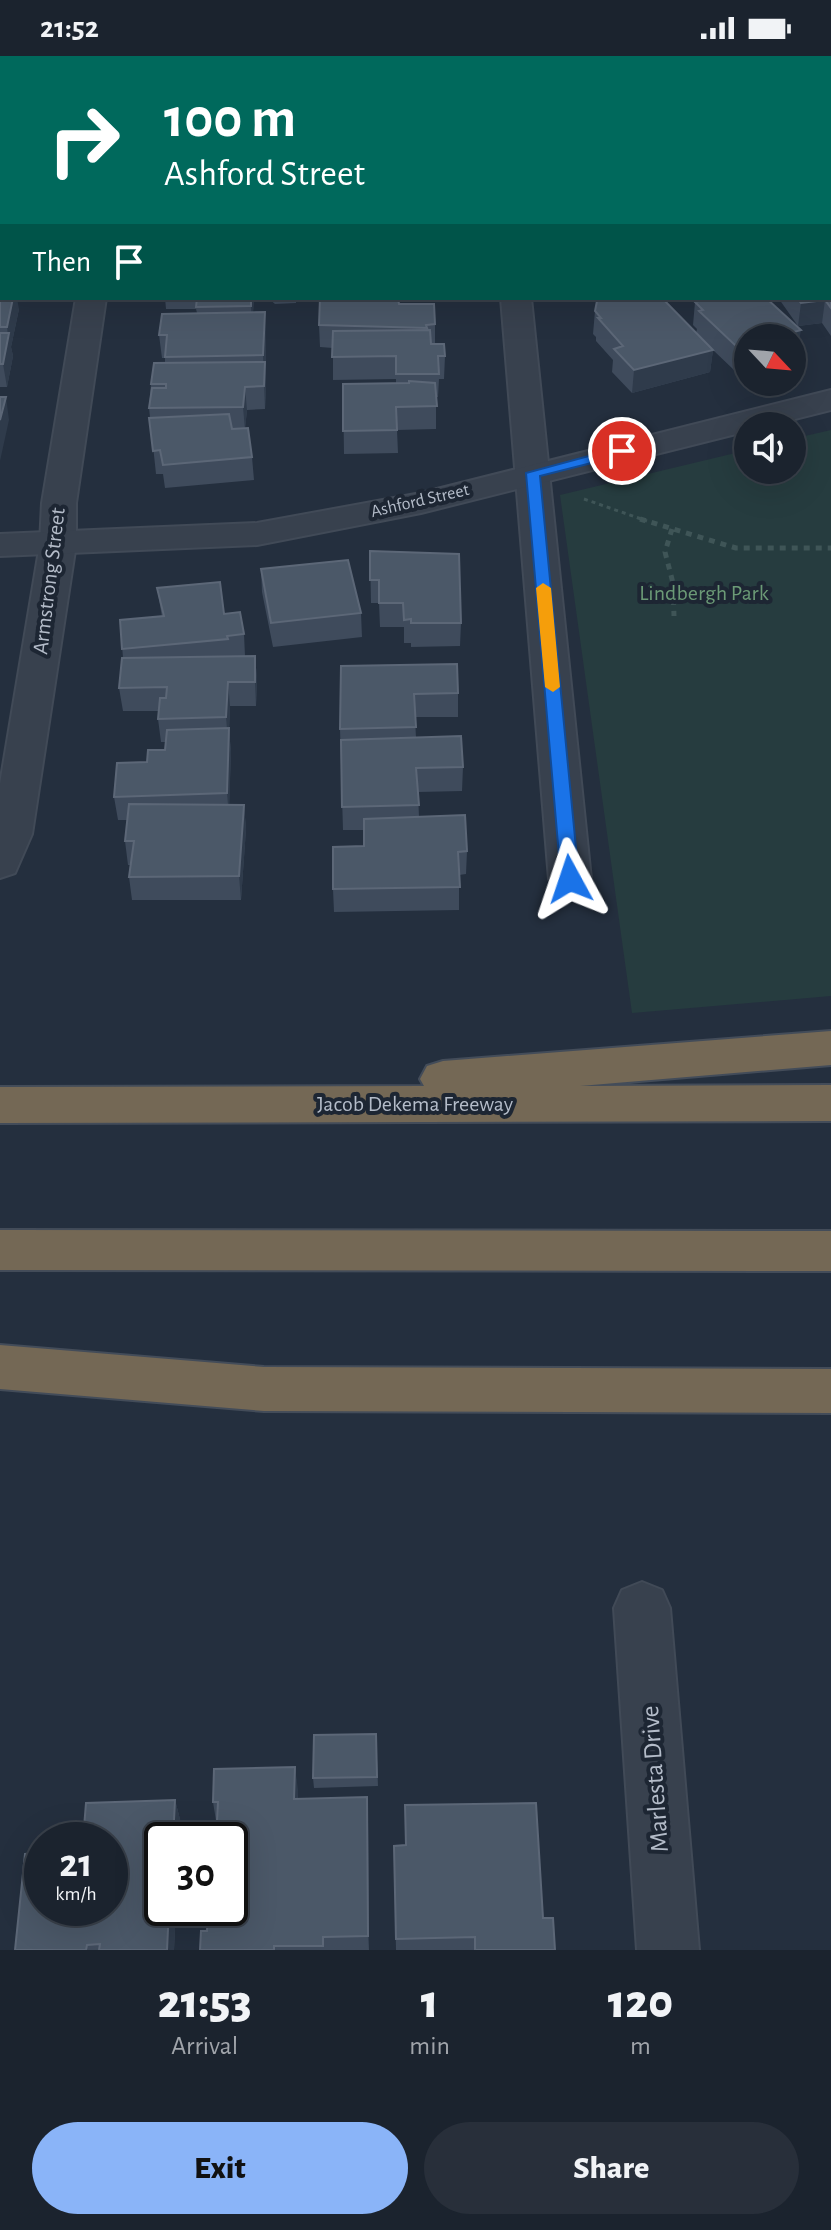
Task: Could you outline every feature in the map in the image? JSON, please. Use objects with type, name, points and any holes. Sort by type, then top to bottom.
[{"type":"highway","points":[[152,1105],[572,1067],[831,1048]]},
{"type":"highway","name":"Jacob Dekema Freeway","points":[[0,1105],[831,1103]]},
{"type":"highway","points":[[0,1250],[831,1251]]},
{"type":"highway","points":[[0,1367],[264,1389],[831,1391]]},
{"type":"street","name":"Armstrong Street","points":[[0,863],[12,834],[58,544],[59,503],[91,300]]},
{"type":"street","points":[[516,300],[570,879]]},
{"type":"street","name":"Ashford Street","points":[[0,545],[257,534],[421,503],[831,400]]},
{"type":"street","name":"Marlesta Drive","points":[[642,1608],[668,1950]]},
{"type":"path","points":[[533,473],[598,506],[736,548],[831,548]]},
{"type":"path","points":[[672,529],[665,542],[664,562],[673,580],[674,616]]},
{"type":"green space","name":"Lindbergh Park","points":[[831,430],[831,996],[632,1013],[560,495],[734,453],[734,484],[806,484],[806,436]]},
{"type":"building","points":[[0,300],[13,300],[7,327],[0,327]]},
{"type":"building","points":[[197,300],[251,300],[251,306],[196,307]]},
{"type":"building","points":[[320,300],[398,300],[399,304],[434,304],[435,324],[426,325],[427,328],[319,325]]},
{"type":"building","points":[[664,300],[713,350],[634,370],[614,349],[623,346],[598,318],[601,318],[595,311],[597,301]]},
{"type":"building","points":[[768,300],[794,324],[734,324],[734,344],[699,311],[703,310],[695,302]]},
{"type":"building","points":[[265,312],[263,355],[165,357],[167,335],[159,335],[162,314]]},
{"type":"building","points":[[430,330],[431,344],[444,344],[445,356],[438,356],[439,374],[396,374],[396,356],[332,357],[333,331]]},
{"type":"building","points":[[0,333],[9,333],[3,364],[0,364]]},
{"type":"building","points":[[265,362],[264,386],[245,387],[243,407],[149,408],[152,388],[166,388],[166,384],[151,384],[154,363]]},
{"type":"building","points":[[435,383],[437,406],[396,407],[397,430],[343,431],[343,384]]},
{"type":"building","points":[[0,397],[6,397],[0,420]]},
{"type":"building","points":[[229,414],[232,429],[248,428],[252,457],[163,465],[160,450],[153,451],[149,418]]},
{"type":"building","points":[[370,551],[459,554],[461,623],[411,623],[411,619],[404,620],[403,603],[379,603],[379,580],[370,580]]},
{"type":"building","points":[[348,560],[361,613],[271,623],[261,569]]},
{"type":"building","points":[[220,582],[224,614],[240,612],[244,634],[227,636],[228,639],[122,649],[120,620],[164,616],[157,588]]},
{"type":"building","points":[[255,656],[255,682],[228,682],[226,717],[158,719],[160,698],[166,698],[167,687],[119,688],[122,658]]},
{"type":"building","points":[[457,664],[458,693],[414,694],[416,727],[340,729],[341,666]]},
{"type":"building","points":[[229,728],[227,793],[114,797],[117,763],[147,762],[148,750],[165,750],[167,730]]},
{"type":"building","points":[[461,736],[463,767],[416,768],[419,805],[342,807],[341,740]]},
{"type":"building","points":[[129,804],[244,805],[239,876],[129,877],[134,841],[125,841]]},
{"type":"building","points":[[465,815],[467,851],[458,852],[460,887],[333,889],[333,847],[364,846],[364,819]]},
{"type":"building","points":[[376,1734],[377,1777],[313,1778],[314,1735]]},
{"type":"building","points":[[295,1767],[294,1799],[367,1797],[368,1936],[323,1937],[323,1946],[274,1946],[274,1950],[200,1950],[201,1931],[207,1931],[207,1926],[248,1926],[248,1822],[217,1822],[218,1802],[213,1802],[214,1769]]},
{"type":"building","points":[[175,1800],[174,1822],[144,1822],[144,1926],[168,1926],[167,1950],[99,1950],[100,1944],[87,1945],[86,1950],[15,1950],[24,1864],[24,1926],[128,1926],[128,1822],[84,1822],[86,1803]]},
{"type":"building","points":[[536,1803],[543,1918],[553,1918],[555,1950],[475,1950],[475,1937],[396,1939],[394,1846],[406,1845],[405,1805]]},
{"type":"slow traffic","points":[[543,588],[553,687]]},
{"type":"route","points":[[570,879],[533,473],[622,451]]}]
